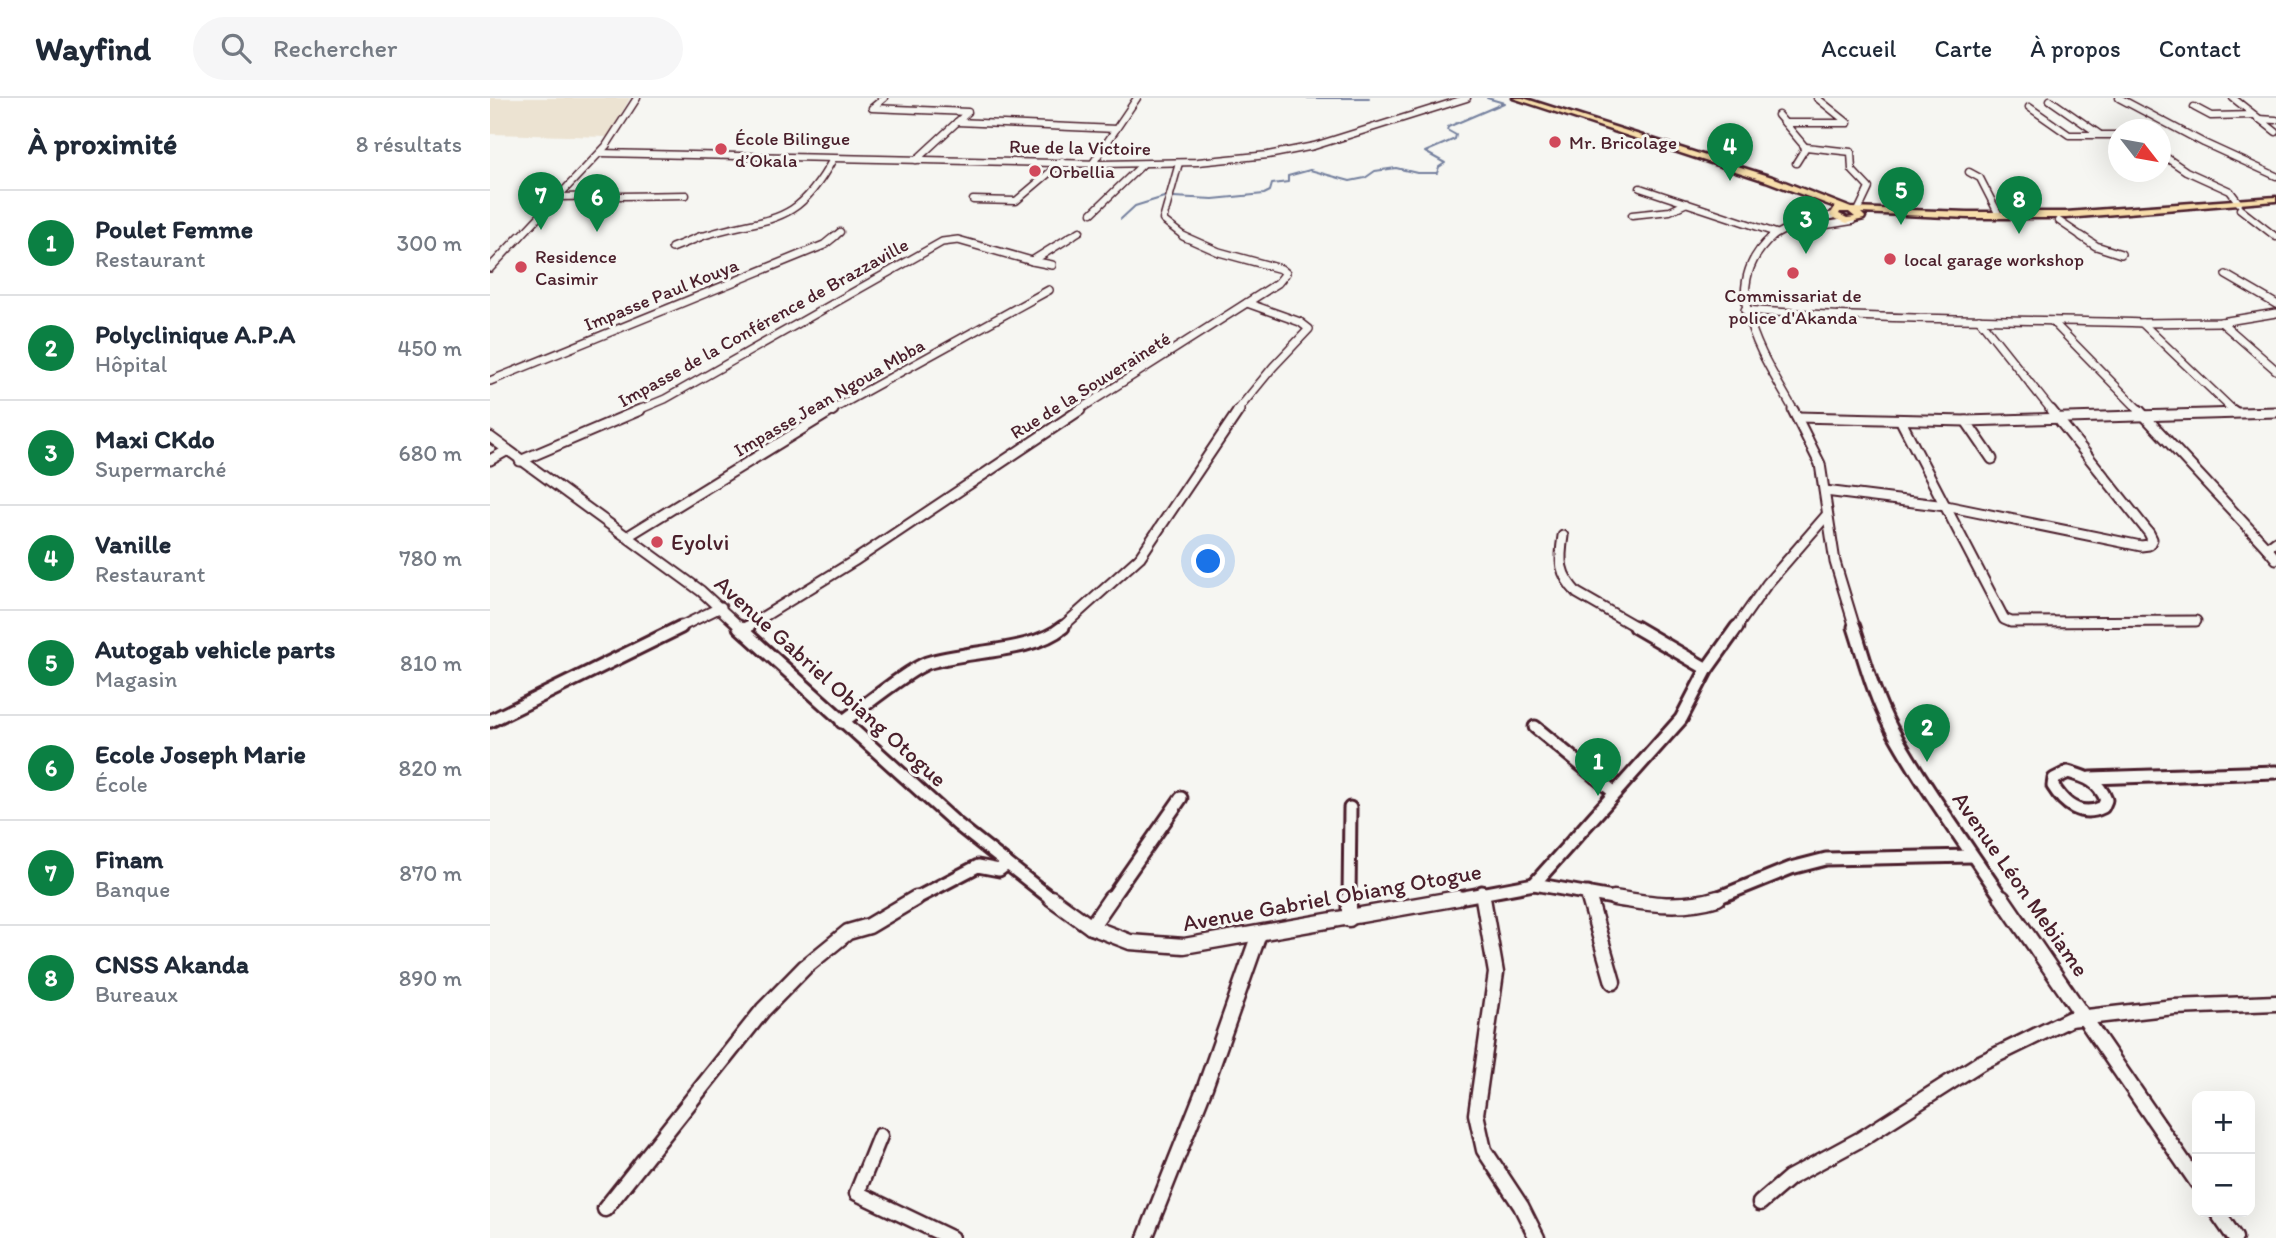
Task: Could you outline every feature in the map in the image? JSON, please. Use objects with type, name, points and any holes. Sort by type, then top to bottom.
[{"type":"main road","points":[[1512,99],[1769,179],[1853,209],[1861,215],[1855,220]]},
{"type":"main road","points":[[1512,99],[1765,182],[1817,202],[1833,214],[1855,220],[1881,217],[2059,221],[2239,206],[2276,199]]},
{"type":"main road","points":[[1833,214],[1837,209],[1999,215],[2276,205]]},
{"type":"street","points":[[490,268],[600,153],[614,136],[636,98]]},
{"type":"street","points":[[884,98],[872,108],[968,112],[916,160]]},
{"type":"street","points":[[1093,163],[1137,98]]},
{"type":"street","name":"Rue de la Victoire","points":[[600,153],[1179,163],[1274,154],[1310,147],[1389,125],[1467,98]]},
{"type":"street","points":[[1785,123],[1848,123],[1817,98]]},
{"type":"street","points":[[2119,98],[2204,143],[2276,176]]},
{"type":"street","points":[[2233,98],[2276,132]]},
{"type":"street","points":[[2050,100],[2100,135]]},
{"type":"street","points":[[2029,107],[2069,135],[2108,135]]},
{"type":"street","points":[[2194,107],[2211,116],[2276,120]]},
{"type":"street","points":[[1778,115],[1805,147],[1851,152],[1852,170],[1869,188],[1853,209]]},
{"type":"street","points":[[957,122],[1116,129]]},
{"type":"street","points":[[1796,163],[1805,147]]},
{"type":"street","points":[[672,248],[712,233],[763,223],[791,212],[815,192],[833,159]]},
{"type":"street","points":[[2171,161],[2186,171],[2223,187],[2239,206],[2276,237]]},
{"type":"street","points":[[973,200],[1016,201],[1062,162]]},
{"type":"street","name":"Rue de la Souveraineté","points":[[744,629],[854,561],[1008,456],[1279,283],[1286,273],[1270,266],[1216,253],[1189,241],[1163,220],[1162,215],[1179,163]]},
{"type":"street","points":[[1092,213],[1143,164]]},
{"type":"street","points":[[1969,172],[1980,178],[1999,215]]},
{"type":"street","points":[[1640,188],[1776,233],[1833,214]]},
{"type":"street","points":[[558,197],[686,195]]},
{"type":"street","points":[[1632,215],[1670,211],[1687,203]]},
{"type":"street","points":[[1768,242],[1805,229],[1855,220]]},
{"type":"street","points":[[2059,221],[2096,246],[2120,254]]},
{"type":"street","points":[[1032,261],[1080,231]]},
{"type":"street","name":"Impasse Paul Kouya","points":[[490,381],[824,245],[840,232]]},
{"type":"street","name":"Avenue Léon Mebiame","points":[[1776,233],[1745,277],[1745,310],[1756,341],[1815,450],[1841,583],[1877,697],[1908,758],[1972,856],[2192,1175]]},
{"type":"street","name":"Impasse de la Conférence de Brazzaville","points":[[520,461],[665,399],[942,242],[958,240],[1032,261]]},
{"type":"street","points":[[1032,261],[1052,265]]},
{"type":"street","points":[[2226,275],[2276,304]]},
{"type":"street","name":"Impasse Jean Ngoua Mbba","points":[[628,536],[814,420],[1049,290]]},
{"type":"street","points":[[842,722],[924,664],[945,657],[1035,643],[1046,638],[1091,602],[1140,557],[1231,419],[1307,332],[1308,329],[1300,322],[1248,303]]},
{"type":"street","points":[[1745,310],[1839,317],[1909,316],[2142,323],[2221,322],[2276,313]]},
{"type":"street","points":[[1825,491],[1947,506],[2149,545],[2152,540],[2149,533],[2121,494],[2054,417],[1979,319]]},
{"type":"street","points":[[2052,321],[2145,416],[2276,559]]},
{"type":"street","points":[[2221,322],[2276,370]]},
{"type":"street","points":[[2142,323],[2235,412]]},
{"type":"street","points":[[1797,417],[1839,416],[1902,422],[2276,412]]},
{"type":"street","points":[[1966,421],[1992,459]]},
{"type":"street","points":[[1902,422],[2000,615],[2007,621],[2196,621]]},
{"type":"street","name":"Avenue Gabriel Obiang Otogue","points":[[490,437],[721,607],[842,722],[957,824],[1007,864],[1091,927],[1129,942],[1184,946],[1349,919],[1534,884],[1654,905],[1686,906],[1715,899],[1791,868],[1826,859],[1972,856]]},
{"type":"street","points":[[490,460],[506,451]]},
{"type":"street","points":[[1534,884],[1681,719],[1699,689],[1707,669],[1767,584],[1826,516]]},
{"type":"street","points":[[1563,536],[1558,568],[1565,582],[1577,593],[1707,669]]},
{"type":"street","points":[[2267,548],[2276,541]]},
{"type":"street","points":[[490,721],[721,607]]},
{"type":"street","points":[[1535,727],[1615,793]]},
{"type":"street","points":[[2090,778],[2099,785],[2107,802],[2096,812],[2086,812],[2064,803],[2053,786],[2054,779],[2068,772],[2090,778],[2276,772]]},
{"type":"street","points":[[1091,927],[1181,798]]},
{"type":"street","points":[[1349,919],[1350,808]]},
{"type":"street","points":[[605,1209],[763,1010],[805,967],[848,932],[869,926],[939,884],[978,866],[999,870],[1007,864]]},
{"type":"street","points":[[1482,892],[1496,973],[1476,1114],[1484,1150],[1521,1206],[1537,1238]]},
{"type":"street","points":[[1588,893],[1613,982]]},
{"type":"street","points":[[1145,1238],[1205,1087],[1259,934]]},
{"type":"street","points":[[1760,1203],[1789,1178],[1861,1139],[1980,1063],[2070,1019],[2174,1007],[2276,1003]]},
{"type":"street","points":[[880,1136],[857,1193],[951,1238]]},
{"type":"street","points":[[2220,1217],[2235,1238]]},
{"type":"shaded area","points":[[490,98],[630,98],[608,137],[490,134]]},
{"type":"waterway","points":[[1300,98],[1317,98]]},
{"type":"waterway","points":[[1318,98],[1369,98]]},
{"type":"waterway","points":[[1173,197],[1213,199],[1264,194],[1270,191],[1272,184],[1288,182],[1288,176],[1310,170],[1350,181],[1365,178],[1375,171],[1396,168],[1417,173],[1437,173],[1439,167],[1445,163],[1425,152],[1455,139],[1456,135],[1447,130],[1448,127],[1504,103],[1487,98]]},
{"type":"waterway","points":[[1121,219],[1135,206],[1164,197]]},
{"type":"place","name":"Mr. Bricolage","points":[[1555,142]]},
{"type":"place","name":"École Bilingue d’Okala","points":[[721,149]]},
{"type":"place","name":"Orbellia","points":[[1035,171]]},
{"type":"place","name":"Vanille","points":[[1730,181]]},
{"type":"place","name":"Autogab vehicle parts","points":[[1901,225]]},
{"type":"place","name":"Finam","points":[[541,230]]},
{"type":"place","name":"Ecole Joseph Marie","points":[[597,232]]},
{"type":"place","name":"CNSS Akanda","points":[[2019,234]]},
{"type":"place","name":"Maxi CKdo","points":[[1806,254]]},
{"type":"place","name":"local garage workshop","points":[[1890,259]]},
{"type":"place","name":"Residence Casimir","points":[[521,267]]},
{"type":"place","name":"Commissariat de police d'Akanda","points":[[1793,273]]},
{"type":"place","name":"Eyolvi","points":[[657,542]]},
{"type":"place","name":"Polyclinique A.P.A","points":[[1927,762]]},
{"type":"place","name":"Poulet Femme","points":[[1598,796]]}]
